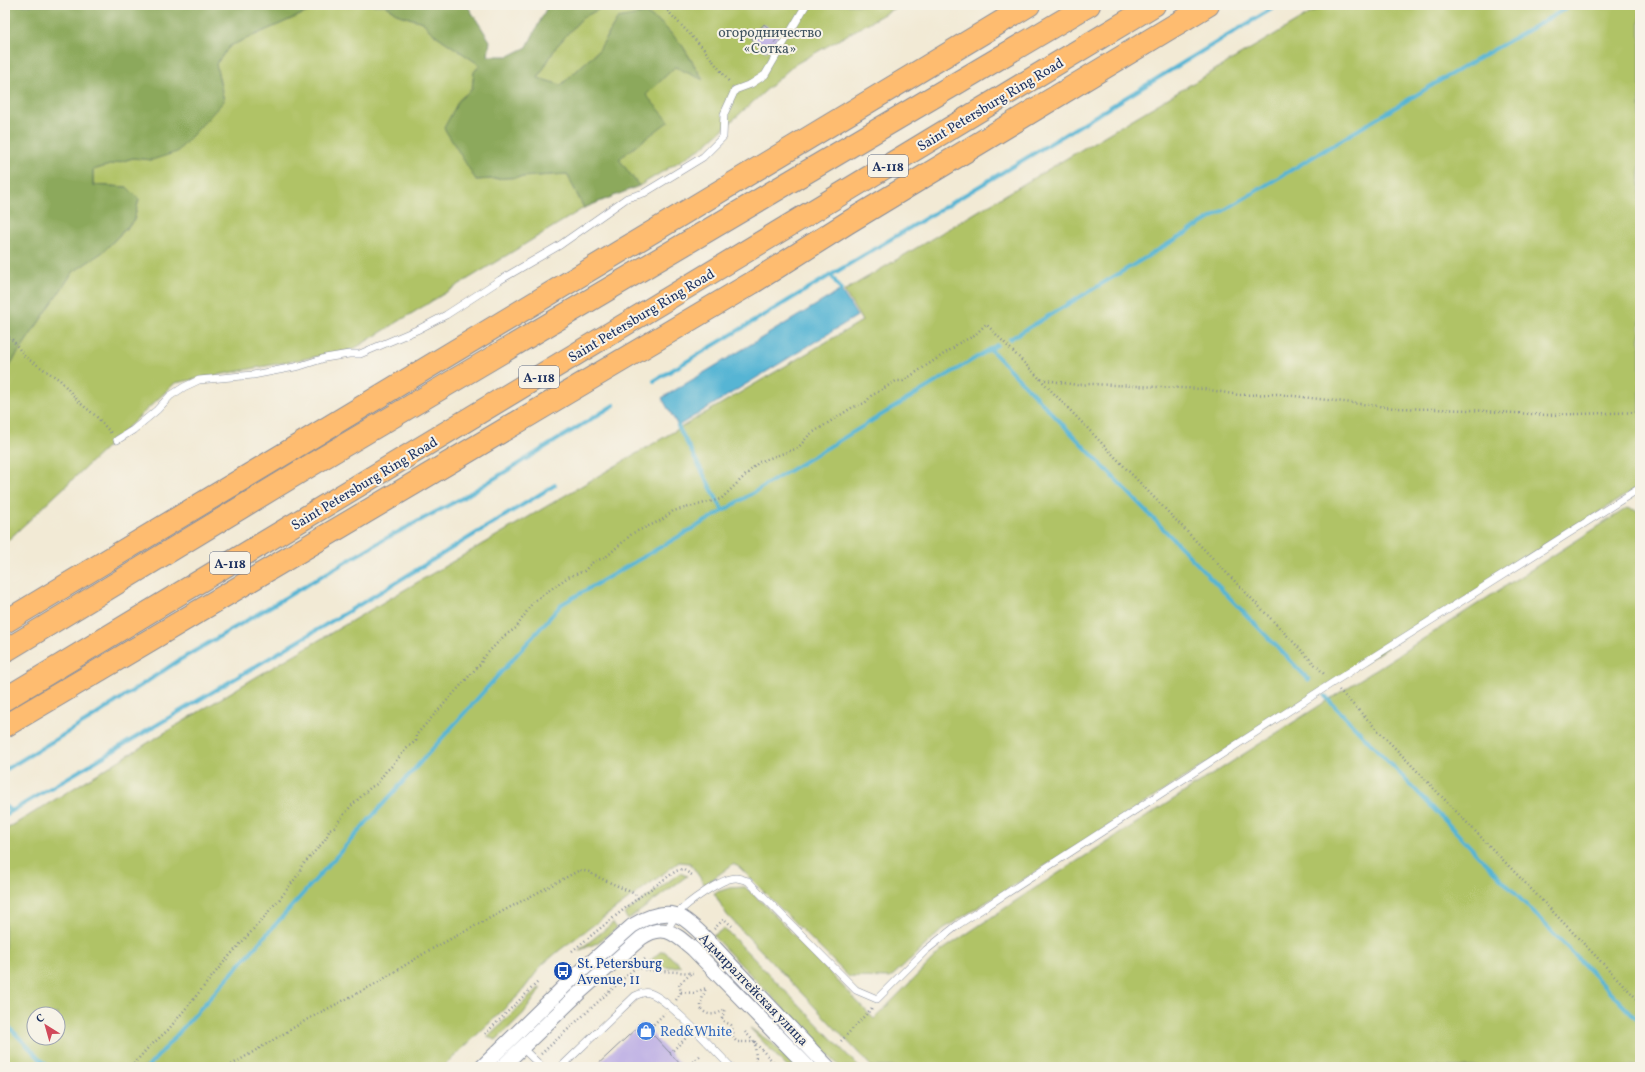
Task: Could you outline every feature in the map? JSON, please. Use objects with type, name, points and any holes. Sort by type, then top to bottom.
[{"type":"highway","points":[[5,622],[426,370],[1029,5]]},
{"type":"highway","name":"А-118","points":[[5,651],[311,465],[1089,5]]},
{"type":"highway","name":"Saint Petersburg Ring Road","points":[[5,698],[1154,5]]},
{"type":"highway","points":[[5,726],[752,283],[847,223],[1208,5]]},
{"type":"highway","points":[[623,326],[847,223]]},
{"type":"highway","points":[[58,590],[311,465]]},
{"type":"street","points":[[502,1067],[517,1043],[571,980],[632,926],[641,920],[657,914],[676,915]]},
{"type":"street","name":"Адмиралтейская улица","points":[[676,915],[705,937],[824,1065]]},
{"type":"street","points":[[482,1067],[517,1043],[582,991],[650,932],[667,930]]},
{"type":"street","name":"Адмиралтейская улица","points":[[667,930],[680,938],[693,949],[808,1067]]},
{"type":"lane","points":[[117,440],[157,410],[170,396],[199,380],[253,375],[300,366],[325,358],[349,354],[360,354],[419,329],[446,315],[500,280],[560,245],[627,198],[644,193],[703,157],[723,137],[724,114],[735,90],[751,84],[765,75],[806,5]]},
{"type":"lane","points":[[667,930],[676,915],[703,892],[735,878],[748,881],[856,990],[877,999],[926,950],[959,924],[1339,679],[1640,488]]},
{"type":"lane","points":[[561,1067],[628,1003],[642,992],[650,993],[670,1007],[730,1067]]},
{"type":"lane","points":[[517,1043],[542,1067]]},
{"type":"path","points":[[662,5],[703,48],[735,90]]},
{"type":"path","points":[[131,1067],[147,1049],[168,1030],[219,968],[247,936],[252,933],[255,927],[279,900],[300,872],[301,867],[325,840],[330,829],[334,827],[346,814],[351,806],[371,787],[377,784],[386,771],[408,746],[416,741],[416,735],[481,663],[488,652],[504,636],[516,628],[533,602],[568,577],[584,571],[593,562],[606,557],[633,533],[641,528],[662,520],[672,511],[721,499],[759,462],[798,448],[816,431],[853,407],[865,403],[871,396],[896,381],[903,381],[957,344],[974,336],[986,324],[1040,379],[1077,385],[1091,384],[1204,389],[1239,395],[1277,394],[1394,408],[1470,410],[1546,415],[1640,412]]},
{"type":"path","points":[[5,336],[11,338],[25,357],[48,370],[60,380],[80,403],[96,416],[117,440]]},
{"type":"path","points":[[572,950],[638,898],[676,871],[682,868],[692,875]]},
{"type":"path","points":[[228,1067],[308,1019],[375,984],[428,950],[580,870],[590,872],[598,878],[635,894],[638,898]]},
{"type":"path","points":[[710,933],[724,919],[732,926]]},
{"type":"path","points":[[538,1058],[645,959]]},
{"type":"path","points":[[637,967],[646,970],[693,973],[679,984],[681,992],[676,1000]]},
{"type":"path","points":[[485,1034],[538,982]]},
{"type":"path","points":[[681,992],[694,992],[706,988],[701,1002],[701,1009],[703,1012],[719,1014],[725,1009],[722,1018],[723,1021],[731,1025],[735,1040],[737,1042],[754,1042]]},
{"type":"path","points":[[841,1042],[863,1019],[877,999]]},
{"type":"path","points":[[648,1030],[664,1014]]},
{"type":"path","points":[[745,1032],[778,1067]]},
{"type":"path","points":[[670,1053],[686,1038]]},
{"type":"path","points":[[754,1042],[756,1062],[763,1067]]},
{"type":"path","points":[[687,1067],[702,1054]]},
{"type":"green space","points":[[5,5],[323,5],[230,46],[216,64],[224,101],[177,152],[152,160],[133,158],[93,170],[93,185],[127,187],[139,199],[134,220],[103,252],[73,272],[5,372]]},
{"type":"green space","points":[[323,5],[385,5],[399,15],[423,22],[430,31],[480,65],[474,72],[472,89],[459,100],[476,180],[567,174],[584,208],[352,350],[175,383],[5,543],[5,372],[73,272],[103,252],[134,221],[139,199],[127,187],[93,185],[93,170],[133,158],[152,160],[224,101],[216,64],[230,46]]},
{"type":"green space","points":[[385,5],[467,5],[490,41],[488,56],[509,56],[527,47],[548,5],[607,5],[582,18],[556,47],[538,78],[561,85],[599,50],[618,18],[645,13],[661,23],[682,45],[703,80],[675,67],[646,95],[669,121],[619,159],[639,186],[584,208],[567,174],[476,180],[444,128],[459,100],[472,89],[474,72],[480,65],[430,31],[423,22],[399,15]]},
{"type":"green space","name":"огородничество «Сотка»","points":[[607,5],[900,5],[794,65],[703,147],[639,186],[619,160],[645,95],[675,67],[703,79],[682,45],[661,23],[645,13],[618,18],[599,50],[561,85],[538,78],[556,47],[582,18]]},
{"type":"green space","points":[[1324,5],[1640,5],[1640,486],[1087,840],[943,929],[890,978],[849,977],[739,867],[733,864],[705,885],[690,863],[679,862],[561,949],[542,965],[520,994],[443,1067],[5,1067],[5,830],[251,680],[862,321],[844,291]]},
{"type":"green space","points":[[1627,508],[1640,511],[1640,1063],[1635,1067],[872,1067],[727,915],[714,893],[729,888],[745,887],[766,906],[874,1019],[941,951],[1029,892]]},
{"type":"green space","points":[[680,873],[687,876],[628,920],[624,914]]},
{"type":"green space","points":[[613,923],[617,928],[597,943],[578,951]]},
{"type":"green space","points":[[723,929],[729,933],[859,1067],[840,1067],[713,936]]},
{"type":"green space","points":[[664,951],[681,966],[660,968],[644,966],[660,952]]},
{"type":"green space","points":[[539,988],[541,989],[523,1014],[496,1040],[487,1037]]},
{"type":"green space","points":[[750,1028],[772,1043],[798,1067],[787,1067]]},
{"type":"water","points":[[841,290],[857,316],[678,426],[662,398]]},
{"type":"building","points":[[764,24],[779,37],[766,52],[751,38]]},
{"type":"building","points":[[642,1023],[683,1067],[595,1067]]},
{"type":"waterway","points":[[654,381],[1278,5]]},
{"type":"waterway","points":[[1010,339],[1446,77],[1572,5]]},
{"type":"waterway","points":[[831,275],[841,290]]},
{"type":"waterway","points":[[148,1067],[562,604],[723,511],[997,345]]},
{"type":"waterway","points":[[990,349],[1309,680]]},
{"type":"waterway","points":[[5,770],[93,717],[178,661],[383,540],[464,497],[614,405]]},
{"type":"waterway","points":[[678,426],[723,511]]},
{"type":"waterway","points":[[5,815],[364,602],[555,485]]},
{"type":"waterway","points":[[1325,696],[1640,1023]]},
{"type":"waterway","points":[[5,806],[11,811]]},
{"type":"waterway","points":[[5,1023],[48,1067]]},
{"type":"place","name":"St. Petersburg Avenue, 11","points":[[563,971]]},
{"type":"place","name":"Red&White","points":[[646,1031]]}]
